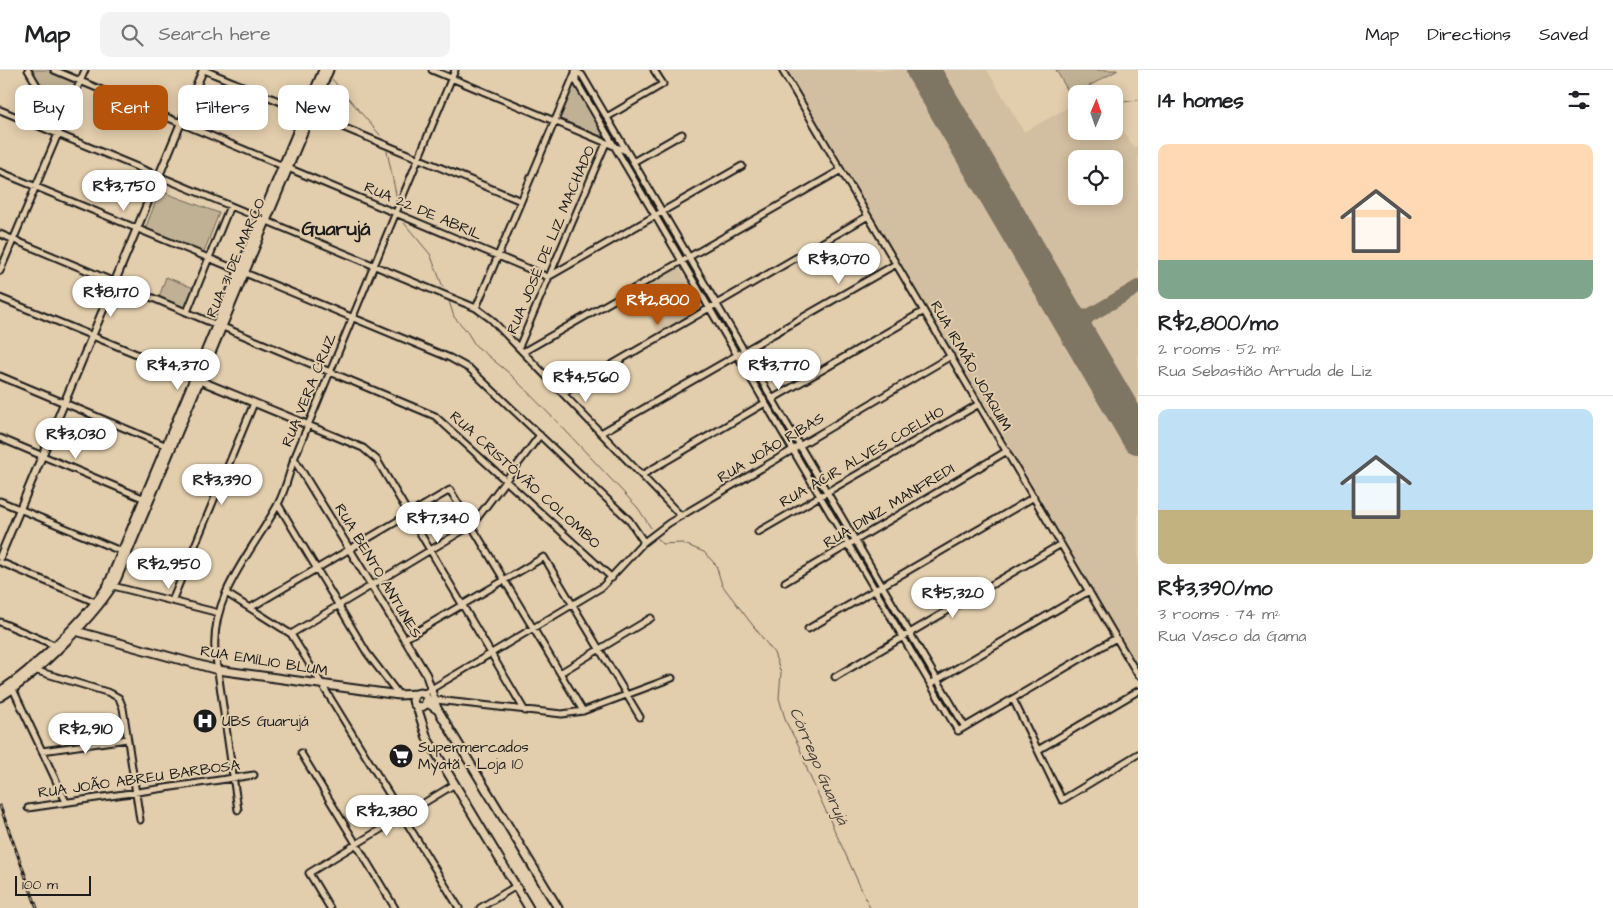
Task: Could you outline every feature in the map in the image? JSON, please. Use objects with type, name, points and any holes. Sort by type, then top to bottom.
[{"type":"main road","name":"RUA 31 DE MARÇO","points":[[318,85],[323,70]]},
{"type":"main road","name":"RUA 31 DE MARÇO","points":[[322,85],[329,70]]},
{"type":"main road","name":"RUA 31 DE MARÇO","points":[[0,697],[32,670],[113,586],[301,130]]},
{"type":"main road","name":"RUA 31 DE MARÇO","points":[[32,670],[54,645],[72,630],[108,585],[167,446],[198,380]]},
{"type":"main road","name":"RUA EMÍLIO BLUM","points":[[72,630],[218,670],[420,699]]},
{"type":"main road","name":"RUA 31 DE MARÇO","points":[[0,692],[11,687]]},
{"type":"main road","points":[[420,699],[438,710],[558,908]]},
{"type":"main road","points":[[420,699],[427,738],[529,908]]},
{"type":"street","points":[[28,70],[37,85]]},
{"type":"street","name":"RUA 22 DE ABRIL","points":[[54,70],[178,122]]},
{"type":"street","points":[[78,85],[85,70]]},
{"type":"street","points":[[197,85],[203,70],[278,101]]},
{"type":"street","points":[[432,70],[627,152]]},
{"type":"street","name":"RUA VERA CRUZ","points":[[238,810],[214,640],[219,614],[234,575],[278,504],[294,459],[455,70]]},
{"type":"street","points":[[575,70],[582,75],[607,117],[965,727]]},
{"type":"street","points":[[476,308],[575,70]]},
{"type":"street","points":[[575,70],[576,81],[958,732],[1116,638]]},
{"type":"street","points":[[607,117],[663,84],[654,70]]},
{"type":"street","name":"RUA IRMÃO JOAQUIM","points":[[782,70],[1138,675]]},
{"type":"street","points":[[0,110],[476,308],[491,318],[681,516]]},
{"type":"street","points":[[0,271],[60,130]]},
{"type":"street","points":[[0,557],[178,130]]},
{"type":"street","name":"RUA 22 DE ABRIL","points":[[198,130],[548,277]]},
{"type":"street","points":[[349,130],[521,201]]},
{"type":"street","points":[[633,162],[682,134]]},
{"type":"street","name":"RUA JOSÉ DE LIZ MACHADO","points":[[521,349],[548,277],[606,143]]},
{"type":"street","points":[[548,277],[742,166]]},
{"type":"street","points":[[521,349],[689,257],[841,170]]},
{"type":"street","points":[[0,172],[450,358],[470,369],[629,520],[644,542]]},
{"type":"street","points":[[187,312],[230,206]]},
{"type":"street","points":[[563,393],[868,216]]},
{"type":"street","name":"RUA CRISTÓVÃO COLOMBO","points":[[0,234],[435,416],[612,578]]},
{"type":"street","points":[[601,433],[896,264]]},
{"type":"street","points":[[0,298],[254,402],[363,448],[373,455],[525,711]]},
{"type":"street","points":[[772,399],[924,311]]},
{"type":"street","name":"RUA JOÃO RIBAS","points":[[420,699],[491,653],[602,587],[644,542],[681,516],[951,356]]},
{"type":"street","points":[[0,376],[167,446]]},
{"type":"street","points":[[172,601],[254,402]]},
{"type":"street","points":[[642,475],[765,403]]},
{"type":"street","name":"RUA ACIR ALVES COELHO","points":[[758,532],[979,404]]},
{"type":"street","points":[[291,634],[472,526],[540,435]]},
{"type":"street","points":[[0,438],[145,499]]},
{"type":"street","name":"RUA DINIZ MANFREDI","points":[[785,582],[1007,451]]},
{"type":"street","name":"RUA BENTO ANTUNES","points":[[294,459],[426,674],[438,710]]},
{"type":"street","points":[[250,608],[450,490],[583,711]]},
{"type":"street","points":[[808,629],[1034,497]]},
{"type":"street","points":[[0,501],[123,552]]},
{"type":"street","points":[[278,504],[367,653],[399,695]]},
{"type":"street","points":[[835,677],[1061,544]]},
{"type":"street","points":[[404,639],[544,557],[640,717]]},
{"type":"street","points":[[0,562],[96,602]]},
{"type":"street","points":[[113,586],[219,614]]},
{"type":"street","points":[[930,684],[1089,591]]},
{"type":"street","points":[[226,592],[291,634],[459,908]]},
{"type":"street","points":[[560,673],[650,618]]},
{"type":"street","points":[[0,622],[54,645]]},
{"type":"street","points":[[32,670],[115,695],[121,703],[140,820]]},
{"type":"street","name":"RUA EMÍLIO BLUM","points":[[420,699],[562,714],[583,711],[672,678]]},
{"type":"street","points":[[11,687],[66,802]]},
{"type":"street","points":[[1038,750],[1138,690]]},
{"type":"street","points":[[1013,699],[1062,800],[1138,754]]},
{"type":"street","points":[[42,751],[128,739]]},
{"type":"street","points":[[301,753],[395,908]]},
{"type":"street","name":"RUA JOÃO ABREU BARBOSA","points":[[28,808],[254,774]]},
{"type":"street","points":[[330,908],[309,873],[454,784]]},
{"type":"street","points":[[480,908],[516,886]]},
{"type":"shaded area","points":[[28,70],[54,70],[80,81],[78,85],[37,85]]},
{"type":"shaded area","points":[[787,70],[987,70],[1024,132],[1068,107],[1068,140],[1123,140],[1123,129],[1134,148],[1138,146],[1138,668],[1003,434],[880,232],[853,181]]},
{"type":"shaded area","points":[[1056,70],[1118,70],[1091,85],[1068,85],[1068,91]]},
{"type":"shaded area","points":[[576,71],[576,81],[614,146],[554,121]]},
{"type":"shaded area","points":[[160,191],[219,213],[204,252],[145,229]]},
{"type":"shaded area","points":[[679,268],[703,309],[659,334],[635,293]]},
{"type":"shaded area","points":[[166,277],[196,289],[187,312],[158,300]]},
{"type":"waterway","name":"Córrego Guarujá","points":[[332,79],[380,135]]},
{"type":"waterway","points":[[1123,102],[1138,100]]},
{"type":"waterway","name":"Córrego Guarujá","points":[[387,151],[397,199]]},
{"type":"waterway","name":"Córrego Guarujá","points":[[404,223],[430,254],[443,287]]},
{"type":"waterway","name":"Córrego Guarujá","points":[[449,301],[454,317],[466,330],[475,345],[509,373],[564,429],[638,508],[651,528]]},
{"type":"waterway","name":"Córrego Guarujá","points":[[657,538],[662,544],[682,543],[704,552],[716,565],[722,585],[774,653],[781,673],[779,698],[786,722],[799,746],[808,772],[870,908]]},
{"type":"taxiway","points":[[1066,314],[1087,317],[1138,287]]},
{"type":"taxiway","points":[[1081,340],[1083,326],[1087,317]]},
{"type":"runway","points":[[923,70],[1138,437]]},
{"type":"railway","points":[[0,806],[37,908]]},
{"type":"place","name":"UBS Guarujá","points":[[205,721]]},
{"type":"place","name":"Supermercados Myatã - Loja 10","points":[[401,756]]},
{"type":"district","name":"Guarujá","points":[[336,229]]}]
